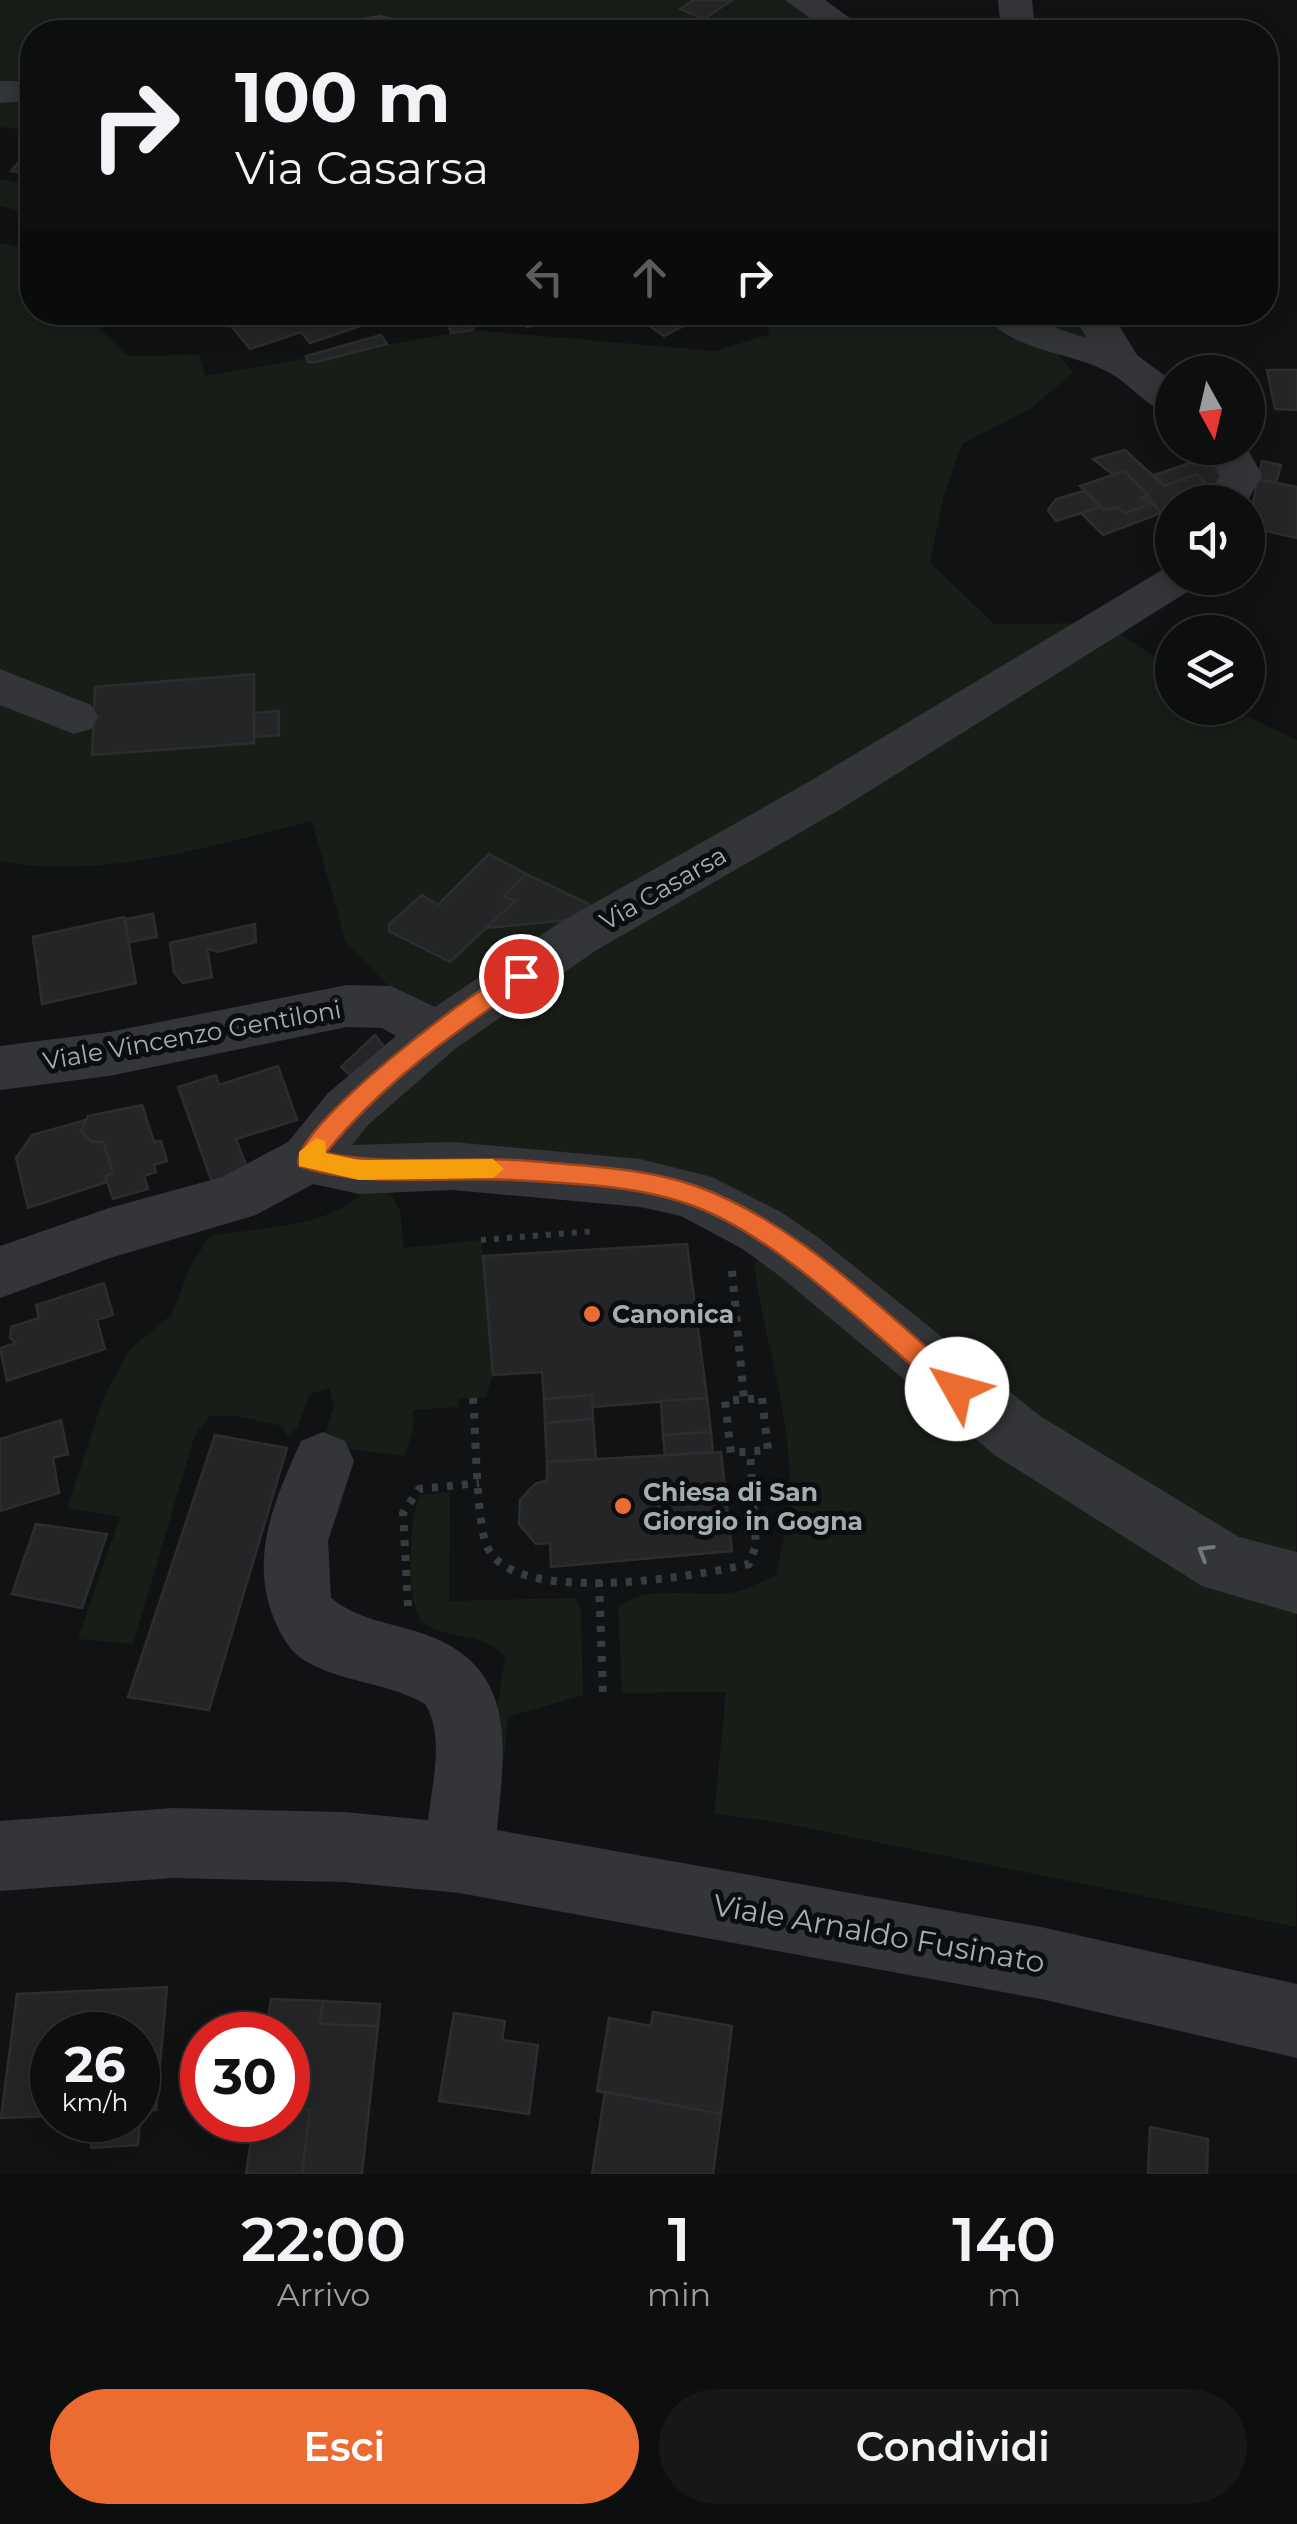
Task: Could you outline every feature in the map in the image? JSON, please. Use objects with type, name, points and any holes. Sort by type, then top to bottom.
[{"type":"street","points":[[802,0],[833,20]]},
{"type":"street","points":[[1024,325],[1045,338],[1122,363],[1155,388]]},
{"type":"street","points":[[1099,325],[1122,363]]},
{"type":"street","name":"Via Casarsa","points":[[0,1272],[108,1233],[236,1198],[308,1159],[348,1108],[436,1034],[578,937],[822,797],[1155,591]]},
{"type":"street","points":[[0,686],[74,717]]},
{"type":"street","name":"Viale Vincenzo Gentiloni","points":[[0,1068],[110,1054],[346,1006],[391,1007],[436,1034]]},
{"type":"street","points":[[308,1159],[359,1170],[452,1166],[640,1183],[692,1194],[738,1252],[1018,1436],[1225,1564],[1297,1583]]},
{"type":"street","points":[[323,1460],[296,1540],[294,1597],[305,1618],[329,1638],[379,1657],[428,1667],[450,1680],[466,1706],[459,1858]]},
{"type":"street","name":"Viale Arnaldo Fusinato","points":[[0,1856],[173,1843],[344,1847],[459,1858],[1041,1963],[1297,2022]]},
{"type":"path","points":[[481,1240],[600,1231]]},
{"type":"path","points":[[738,1252],[744,1399]]},
{"type":"path","points":[[473,1398],[482,1523],[495,1559],[537,1578],[599,1581],[750,1564],[756,1545],[750,1451]]},
{"type":"path","points":[[762,1398],[768,1450],[750,1451],[731,1453],[725,1401],[762,1398]]},
{"type":"path","points":[[599,1581],[603,1694]]},
{"type":"shaded area","points":[[0,0],[802,0],[833,20],[20,20],[20,130],[0,127]]},
{"type":"shaded area","points":[[0,179],[20,182],[20,211],[0,206]]},
{"type":"shaded area","points":[[0,243],[20,246],[20,325],[96,325],[128,356],[199,355],[205,376],[473,330],[715,351],[770,334],[768,325],[1098,325],[1122,363],[1047,340],[1073,372],[1032,408],[962,444],[944,495],[930,562],[994,624],[1103,623],[1155,657],[1155,725],[1265,725],[1297,740],[1296,1927],[783,1823],[714,1814],[726,1692],[622,1693],[618,1607],[657,1593],[730,1593],[776,1575],[786,1522],[790,1490],[786,1433],[754,1265],[768,1252],[691,1194],[379,1170],[400,1211],[404,1248],[481,1240],[493,1375],[486,1397],[459,1399],[459,1407],[413,1410],[414,1425],[405,1456],[341,1448],[324,1438],[334,1406],[329,1388],[309,1394],[298,1427],[288,1437],[282,1426],[236,1416],[210,1416],[195,1435],[133,1644],[78,1639],[120,1517],[67,1508],[103,1399],[129,1350],[172,1314],[191,1265],[210,1236],[314,1219],[334,1212],[366,1189],[308,1159],[436,1034],[346,943],[312,821],[157,858],[77,867],[0,861]]},
{"type":"shaded area","points":[[450,1492],[449,1601],[575,1598],[581,1608],[583,1695],[508,1717],[504,1759],[498,1758],[496,1717],[505,1656],[476,1639],[425,1624],[414,1601],[410,1562],[417,1506],[421,1495]]},
{"type":"building","points":[[694,0],[732,0],[704,19],[680,9]]},
{"type":"building","points":[[231,325],[363,325],[310,343],[301,332],[250,349]]},
{"type":"building","points":[[449,325],[471,325],[473,330],[451,333]]},
{"type":"building","points":[[648,325],[685,325],[664,336]]},
{"type":"building","points":[[381,335],[387,344],[316,362],[308,362],[306,356]]},
{"type":"building","points":[[1267,370],[1297,370],[1297,410],[1275,409]]},
{"type":"building","points":[[1125,450],[1163,485],[1155,485],[1155,505],[1124,471],[1112,474],[1093,459]]},
{"type":"building","points":[[1265,462],[1281,465],[1276,483],[1258,479]]},
{"type":"building","points":[[1184,465],[1211,465],[1226,481],[1207,485],[1197,474],[1163,485],[1154,475]]},
{"type":"building","points":[[1124,471],[1148,495],[1141,497],[1149,505],[1125,513],[1117,507],[1104,510],[1080,486]]},
{"type":"building","points":[[1197,474],[1206,485],[1167,485]]},
{"type":"building","points":[[1258,479],[1297,487],[1297,538],[1265,531],[1265,485],[1257,485]]},
{"type":"building","points":[[1084,491],[1100,507],[1056,521],[1048,510],[1056,499]]},
{"type":"building","points":[[1145,496],[1155,507],[1155,515],[1103,535],[1081,513],[1117,507],[1125,513],[1149,505],[1141,497]]},
{"type":"building","points":[[254,674],[254,743],[92,755],[95,687]]},
{"type":"building","points":[[279,711],[279,735],[254,737],[254,713]]},
{"type":"building","points":[[489,854],[526,874],[503,896],[515,901],[450,962],[389,931],[389,924],[422,895],[438,905]]},
{"type":"building","points":[[526,874],[593,906],[580,917],[486,928],[515,901],[503,896]]},
{"type":"building","points":[[153,914],[157,937],[129,942],[125,919]]},
{"type":"building","points":[[124,917],[136,983],[42,1004],[33,937]]},
{"type":"building","points":[[255,924],[256,942],[217,952],[207,948],[212,977],[183,983],[174,972],[170,943]]},
{"type":"building","points":[[375,1035],[387,1050],[361,1085],[341,1067]]},
{"type":"building","points":[[278,1066],[297,1120],[236,1139],[249,1173],[213,1185],[178,1087],[216,1075],[219,1085]]},
{"type":"building","points":[[142,1105],[154,1142],[161,1141],[167,1161],[154,1165],[156,1172],[144,1176],[148,1189],[113,1199],[105,1176],[113,1173],[103,1142],[92,1142],[81,1131],[88,1116]]},
{"type":"building","points":[[86,1120],[81,1131],[92,1142],[103,1142],[113,1173],[105,1176],[107,1182],[28,1208],[16,1158],[32,1135]]},
{"type":"building","name":"Canonica","points":[[687,1244],[707,1398],[593,1407],[592,1395],[544,1399],[542,1372],[493,1375],[483,1256]]},
{"type":"building","points":[[104,1283],[113,1315],[97,1320],[105,1349],[7,1381],[0,1348],[16,1343],[10,1338],[11,1327],[39,1318],[36,1305]]},
{"type":"building","points":[[592,1395],[593,1419],[545,1423],[544,1399]]},
{"type":"building","points":[[707,1398],[711,1432],[663,1435],[661,1401]]},
{"type":"building","points":[[593,1419],[596,1460],[547,1463],[545,1423]]},
{"type":"building","points":[[61,1420],[68,1454],[53,1458],[59,1493],[0,1511],[0,1439]]},
{"type":"building","points":[[711,1432],[713,1452],[665,1455],[663,1435]]},
{"type":"building","points":[[215,1435],[287,1448],[209,1710],[128,1697]]},
{"type":"building","name":"Chiesa di San Giorgio in Gogna","points":[[721,1452],[732,1551],[551,1567],[550,1543],[536,1544],[519,1524],[520,1500],[535,1484],[547,1480],[547,1462]]},
{"type":"building","points":[[36,1524],[107,1534],[82,1608],[12,1594]]},
{"type":"building","points":[[167,1987],[160,2065],[160,2012],[30,2012],[30,2117],[1,2118],[17,1994]]},
{"type":"building","points":[[271,1999],[323,2001],[320,2024],[378,2026],[362,2174],[302,2174],[306,2142],[310,2142],[310,2012],[269,2012]]},
{"type":"building","points":[[323,2001],[380,2004],[378,2026],[320,2024]]},
{"type":"building","points":[[653,2012],[732,2026],[721,2114],[597,2091],[609,2018],[651,2026]]},
{"type":"building","points":[[454,2013],[505,2021],[502,2040],[538,2045],[529,2114],[439,2101]]},
{"type":"building","points":[[605,2092],[721,2114],[713,2174],[592,2174]]},
{"type":"building","points":[[1150,2127],[1208,2139],[1207,2174],[1148,2174]]},
{"type":"building","points":[[92,2142],[138,2142],[138,2145],[91,2148]]},
{"type":"building","points":[[251,2142],[306,2142],[302,2174],[246,2174]]},
{"type":"slow traffic","points":[[316,1148],[308,1159],[359,1170],[452,1166],[493,1169]]},
{"type":"place","name":"Canonica","points":[[592,1314]]},
{"type":"place","name":"Chiesa di San Giorgio in Gogna","points":[[623,1506]]},
{"type":"route","points":[[521,976],[436,1034],[348,1108],[308,1159],[359,1170],[452,1166],[530,1171],[640,1183],[692,1194],[761,1230],[798,1256],[957,1389]]}]
